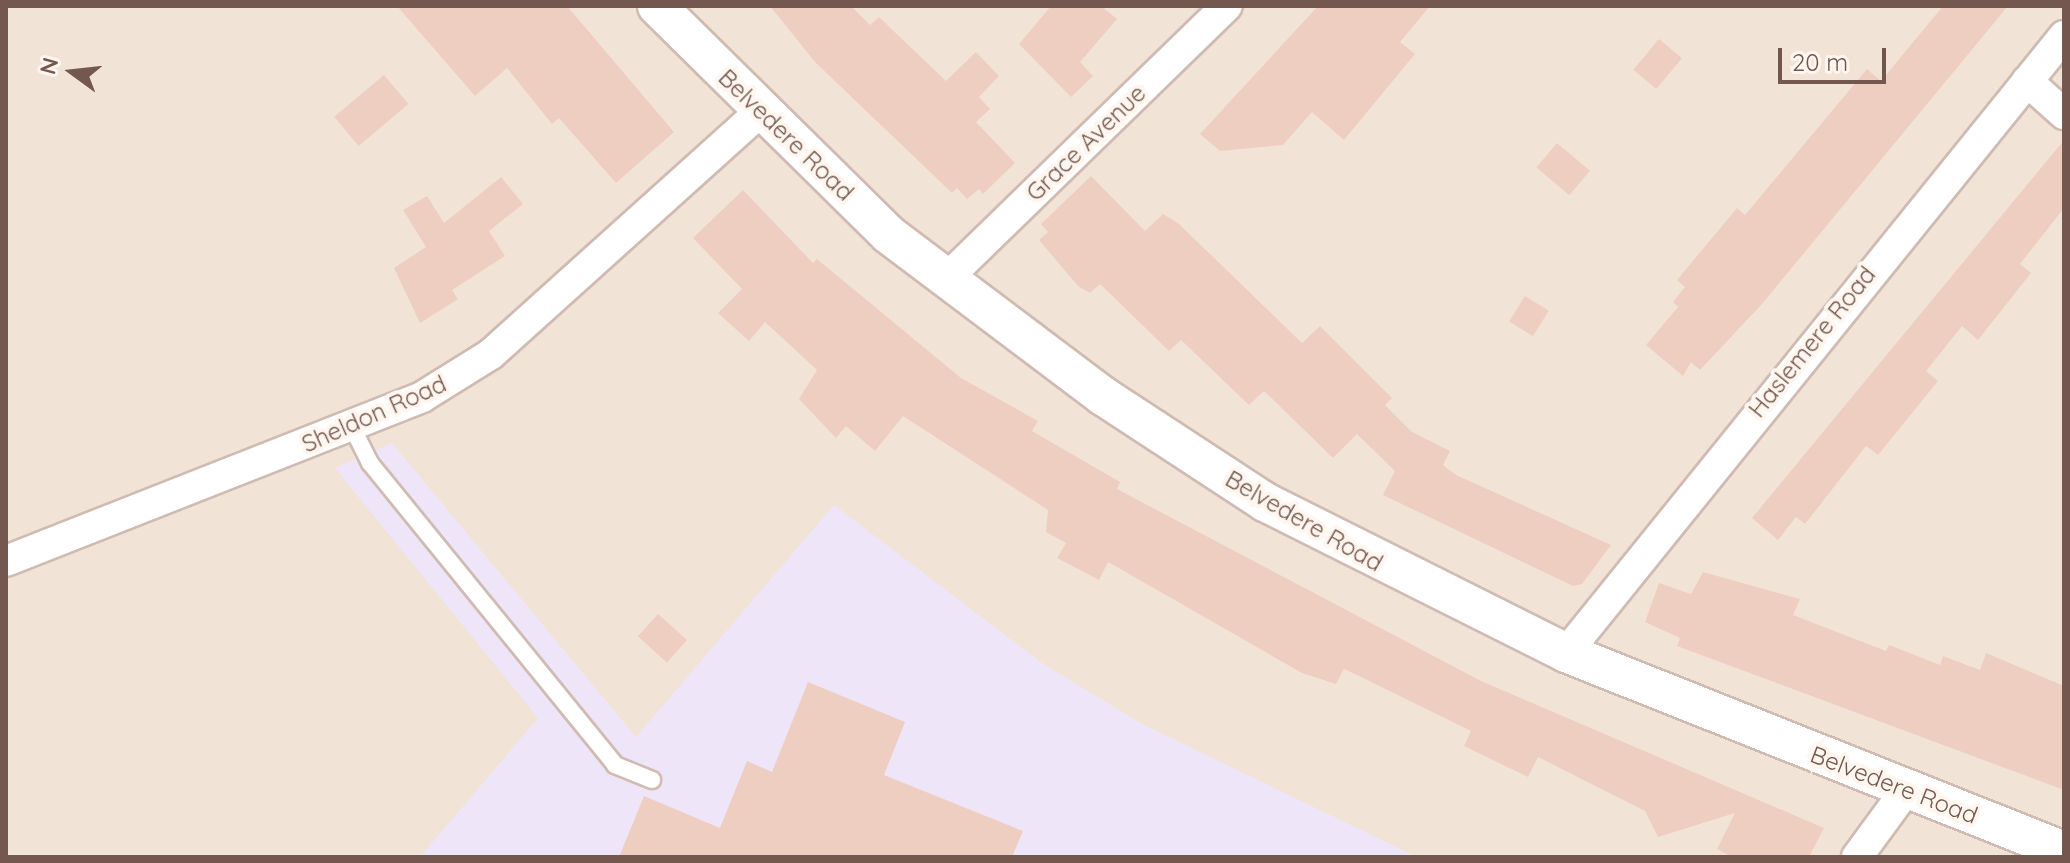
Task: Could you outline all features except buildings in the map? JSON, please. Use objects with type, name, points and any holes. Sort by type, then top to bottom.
[{"type":"street","name":"Belvedere Road","points":[[657,6],[759,113],[945,280],[1103,396],[1265,502],[1566,653],[2064,851]]},
{"type":"street","name":"Grace Avenue","points":[[945,280],[1227,6]]},
{"type":"street","name":"Haslemere Road","points":[[1566,653],[2064,36]]},
{"type":"street","points":[[2027,81],[2064,114]]},
{"type":"street","name":"Sheldon Road","points":[[6,561],[422,397],[491,354],[759,113]]},
{"type":"street","points":[[1857,857],[1906,790]]},
{"type":"lane","points":[[352,427],[370,463],[615,765],[652,780]]},
{"type":"shaded area","points":[[6,6],[2064,6],[2064,857],[6,857]]},
{"type":"shaded area","points":[[392,443],[636,737],[834,505],[1042,663],[1142,724],[1417,857],[420,857],[538,718],[335,468]]}]
